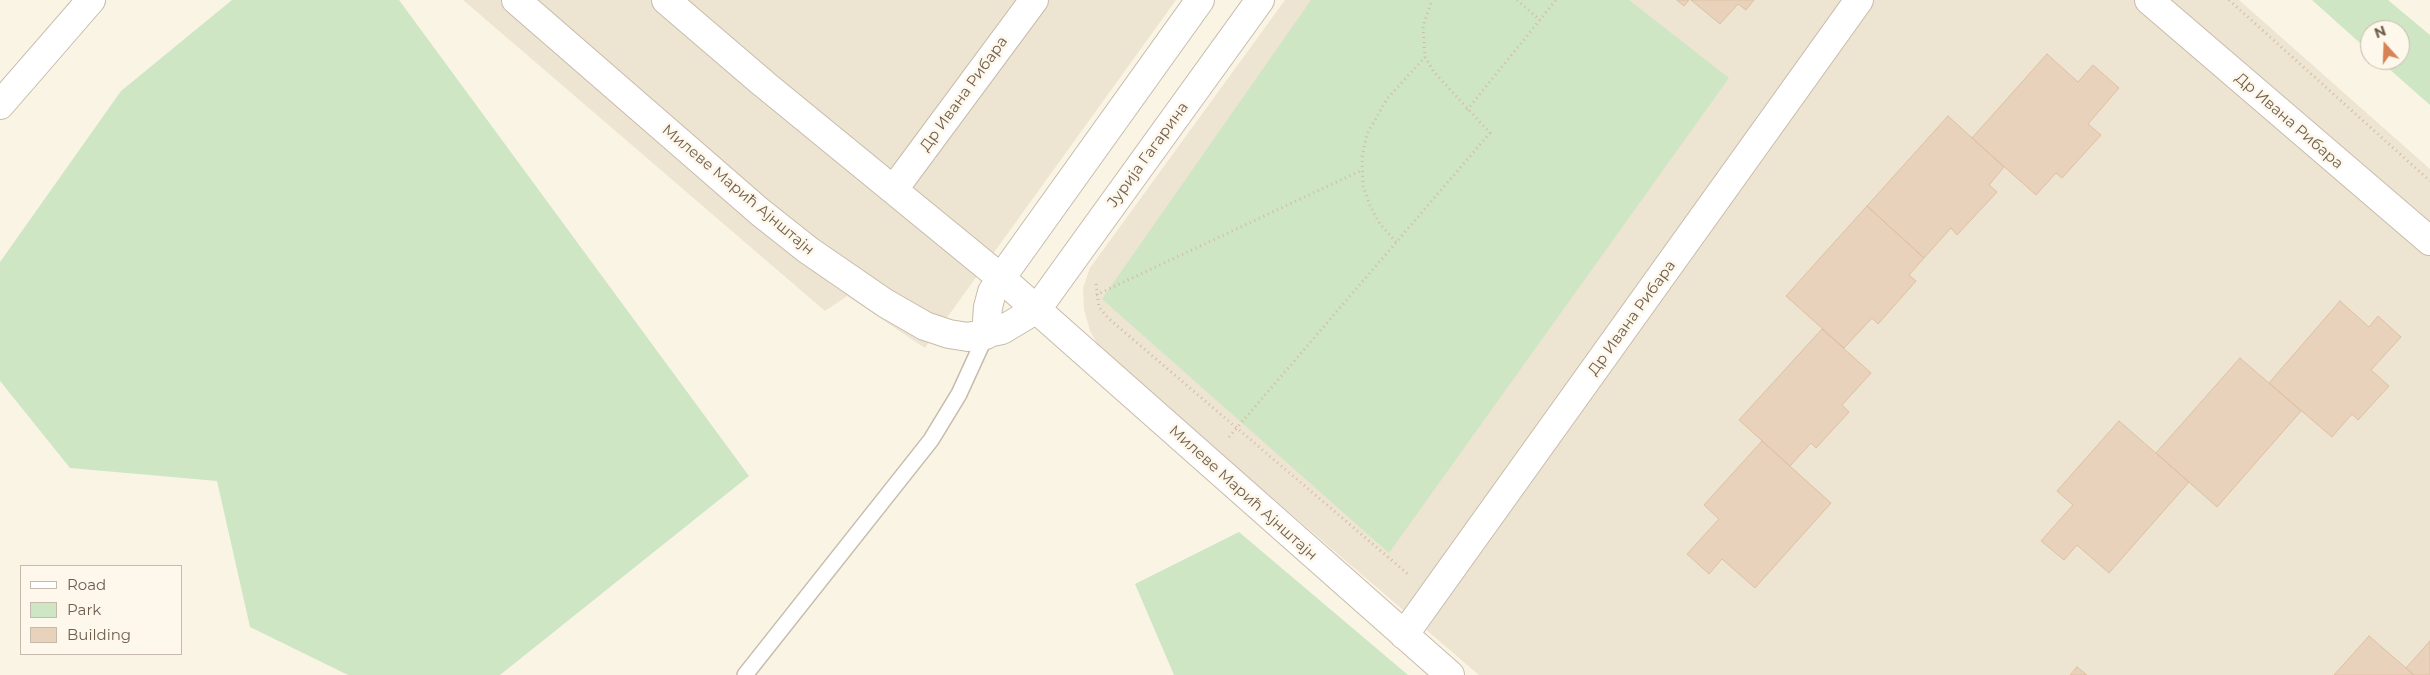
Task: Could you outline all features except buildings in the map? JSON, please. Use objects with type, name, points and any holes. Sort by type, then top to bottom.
[{"type":"street","points":[[0,105],[91,0]]},
{"type":"street","name":"Милеве Марић Ајнштајн","points":[[516,0],[760,212],[850,280],[925,326],[949,334],[968,337],[986,335],[1017,323],[1037,310]]},
{"type":"street","name":"Милеве Марић Ајнштајн","points":[[666,0],[764,84],[1001,278],[1450,675]]},
{"type":"street","name":"Др Ивана Рибара","points":[[894,189],[1034,0]]},
{"type":"street","points":[[986,335],[988,306],[992,292],[1200,0]]},
{"type":"street","name":"Јурија Гагарина","points":[[1037,310],[1260,0]]},
{"type":"street","name":"Др Ивана Рибара","points":[[1404,635],[1859,0]]},
{"type":"street","name":"Др Ивана Рибара","points":[[2149,0],[2430,241]]},
{"type":"lane","points":[[745,675],[931,440],[959,394],[986,335]]},
{"type":"path","points":[[1208,463],[1490,133],[1434,72],[1425,56],[1423,26],[1432,0]]},
{"type":"path","points":[[1517,0],[1540,20]]},
{"type":"path","points":[[1467,110],[1556,0]]},
{"type":"path","points":[[2229,0],[2430,181]]},
{"type":"path","points":[[1396,242],[1380,224],[1371,208],[1363,186],[1362,157],[1366,134],[1387,99],[1425,56]]},
{"type":"path","points":[[1096,295],[1362,170]]},
{"type":"path","points":[[1096,280],[1096,295],[1099,307],[1108,318],[1433,595]]},
{"type":"shaded area","points":[[463,0],[1176,0],[925,348],[847,296],[825,311]]},
{"type":"shaded area","points":[[1285,0],[2239,0],[2430,169],[2430,675],[1479,675],[1103,353],[1090,331],[1084,309],[1083,288],[1090,268]]},
{"type":"green space","points":[[232,0],[399,0],[749,476],[500,675],[348,675],[250,627],[217,481],[70,468],[0,381],[0,262],[121,91]]},
{"type":"green space","points":[[1311,0],[1629,0],[1729,78],[1389,553],[1102,299]]},
{"type":"green space","points":[[2312,0],[2388,0],[2430,35],[2430,105],[2390,70],[2410,70],[2410,20],[2360,20],[2360,43]]},
{"type":"green space","points":[[1239,532],[1408,675],[1174,675],[1135,584]]}]
